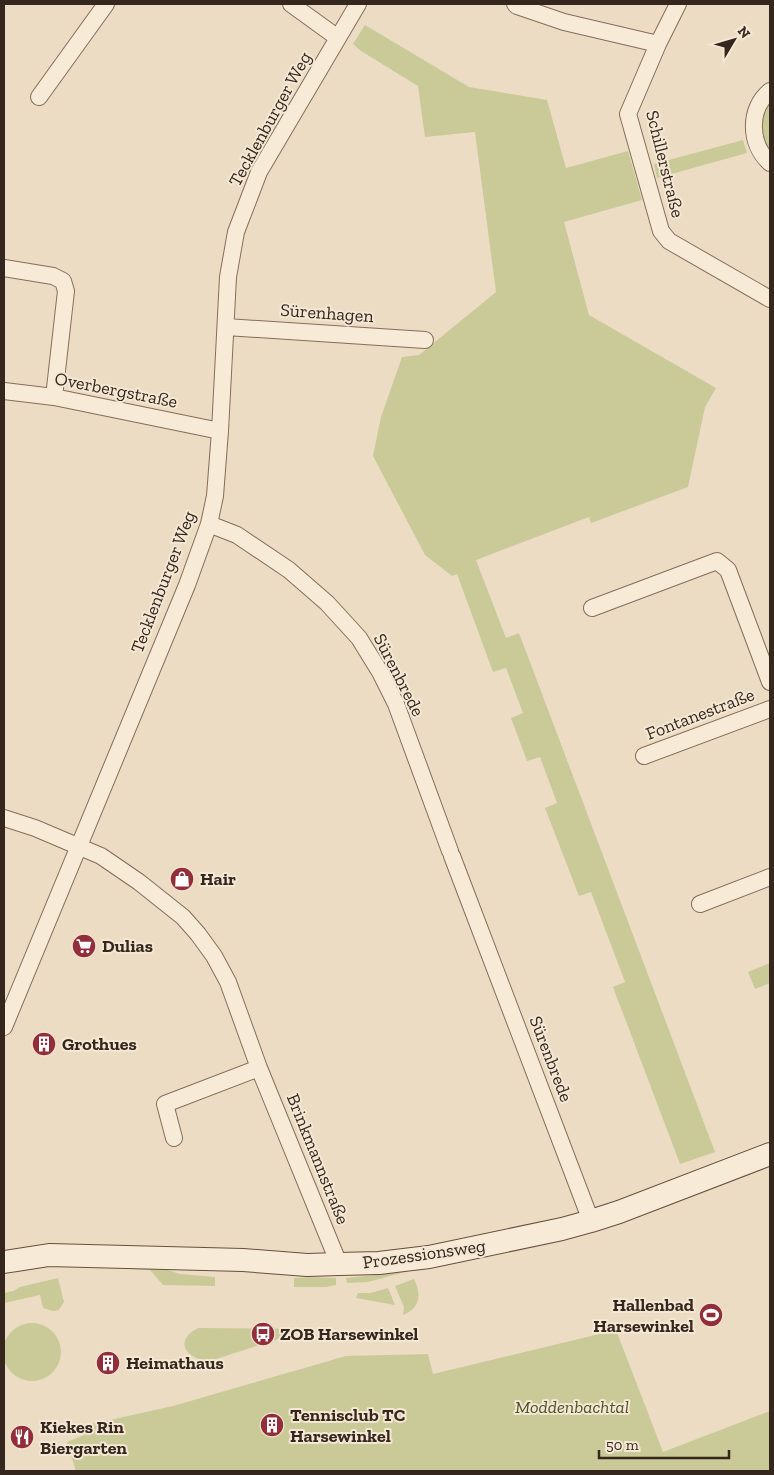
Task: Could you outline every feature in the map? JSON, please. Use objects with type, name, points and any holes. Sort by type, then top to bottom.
[{"type":"street","points":[[38,97],[106,4]]},
{"type":"street","points":[[291,4],[338,38]]},
{"type":"street","name":"Tecklenburger Weg","points":[[4,1027],[187,585],[209,524],[215,496],[220,431],[228,277],[236,232],[260,172],[358,4]]},
{"type":"street","points":[[515,4],[564,22],[658,44]]},
{"type":"street","name":"Schillerstraße","points":[[678,4],[658,44],[628,114],[661,231],[669,241],[770,299]]},
{"type":"street","points":[[770,91],[764,95],[756,110],[753,126],[756,143],[764,158],[770,163]]},
{"type":"street","points":[[4,268],[53,276],[63,281],[66,291],[54,397]]},
{"type":"street","name":"Sürenhagen","points":[[226,326],[425,340]]},
{"type":"street","name":"Overbergstraße","points":[[4,391],[54,397],[220,431]]},
{"type":"street","name":"Sürenbrede","points":[[209,524],[237,535],[289,570],[328,603],[359,638],[380,672],[396,704],[591,1221]]},
{"type":"street","points":[[592,608],[717,561],[728,570],[770,682]]},
{"type":"street","name":"Fontanestraße","points":[[644,756],[770,709]]},
{"type":"street","name":"Brinkmannstraße","points":[[4,818],[34,828],[101,856],[139,882],[182,917],[198,934],[214,956],[228,982],[260,1068],[339,1264]]},
{"type":"street","points":[[700,904],[770,877]]},
{"type":"street","points":[[174,1138],[165,1104],[260,1068]]},
{"type":"street","name":"Prozessionsweg","points":[[4,1262],[49,1255],[242,1260],[307,1265],[379,1263],[428,1257],[562,1229],[591,1221],[770,1154]]},
{"type":"green space","points":[[365,25],[469,87],[547,100],[566,168],[628,151],[642,200],[564,222],[589,315],[716,388],[705,407],[688,487],[591,523],[589,517],[476,560],[506,638],[519,633],[715,1152],[680,1164],[613,987],[625,982],[591,892],[579,896],[545,808],[557,803],[540,757],[527,761],[511,718],[523,713],[506,668],[493,672],[457,574],[452,576],[425,555],[373,456],[381,417],[402,357],[419,355],[496,292],[475,132],[425,137],[418,86],[361,51],[353,44]]},
{"type":"green space","points":[[770,104],[770,152],[762,128],[766,110]]},
{"type":"green space","points":[[743,140],[747,153],[657,178],[654,164]]},
{"type":"green space","points":[[770,963],[770,983],[755,989],[748,972]]},
{"type":"green space","points":[[132,1266],[156,1266],[180,1274],[215,1277],[215,1286],[163,1285],[150,1270],[132,1269]]},
{"type":"green space","points":[[405,1272],[368,1282],[347,1283],[346,1278]]},
{"type":"green space","points":[[58,1278],[64,1302],[59,1310],[53,1311],[43,1308],[40,1295],[4,1303],[4,1293]]},
{"type":"green space","points":[[294,1278],[336,1278],[336,1285],[326,1287],[294,1287]]},
{"type":"green space","points":[[414,1279],[418,1290],[418,1300],[413,1309],[403,1315],[404,1307],[395,1286]]},
{"type":"green space","points":[[388,1288],[395,1305],[356,1298],[358,1293],[370,1293]]},
{"type":"green space","points":[[32,1323],[48,1328],[56,1336],[61,1352],[56,1368],[48,1376],[32,1381],[16,1376],[8,1368],[3,1352],[8,1336],[16,1328]]},
{"type":"green space","points":[[198,1328],[309,1329],[210,1361],[202,1360],[189,1354],[184,1344],[190,1333]]},
{"type":"green space","name":"Moddenbachtal","points":[[616,1330],[663,1452],[770,1411],[770,1471],[76,1471],[67,1442],[84,1435],[92,1424],[173,1406],[346,1356],[428,1354],[433,1374]]},
{"type":"place","name":"Hair","points":[[182,879]]},
{"type":"place","name":"Dulias","points":[[84,946]]},
{"type":"place","name":"Grothues","points":[[44,1044]]},
{"type":"place","name":"Hallenbad Harsewinkel","points":[[711,1315]]},
{"type":"place","name":"ZOB Harsewinkel","points":[[263,1334]]},
{"type":"place","name":"Heimathaus","points":[[108,1363]]},
{"type":"place","name":"Tennisclub TC Harsewinkel","points":[[272,1425]]},
{"type":"place","name":"Kiekes Rin Biergarten","points":[[22,1437]]}]
